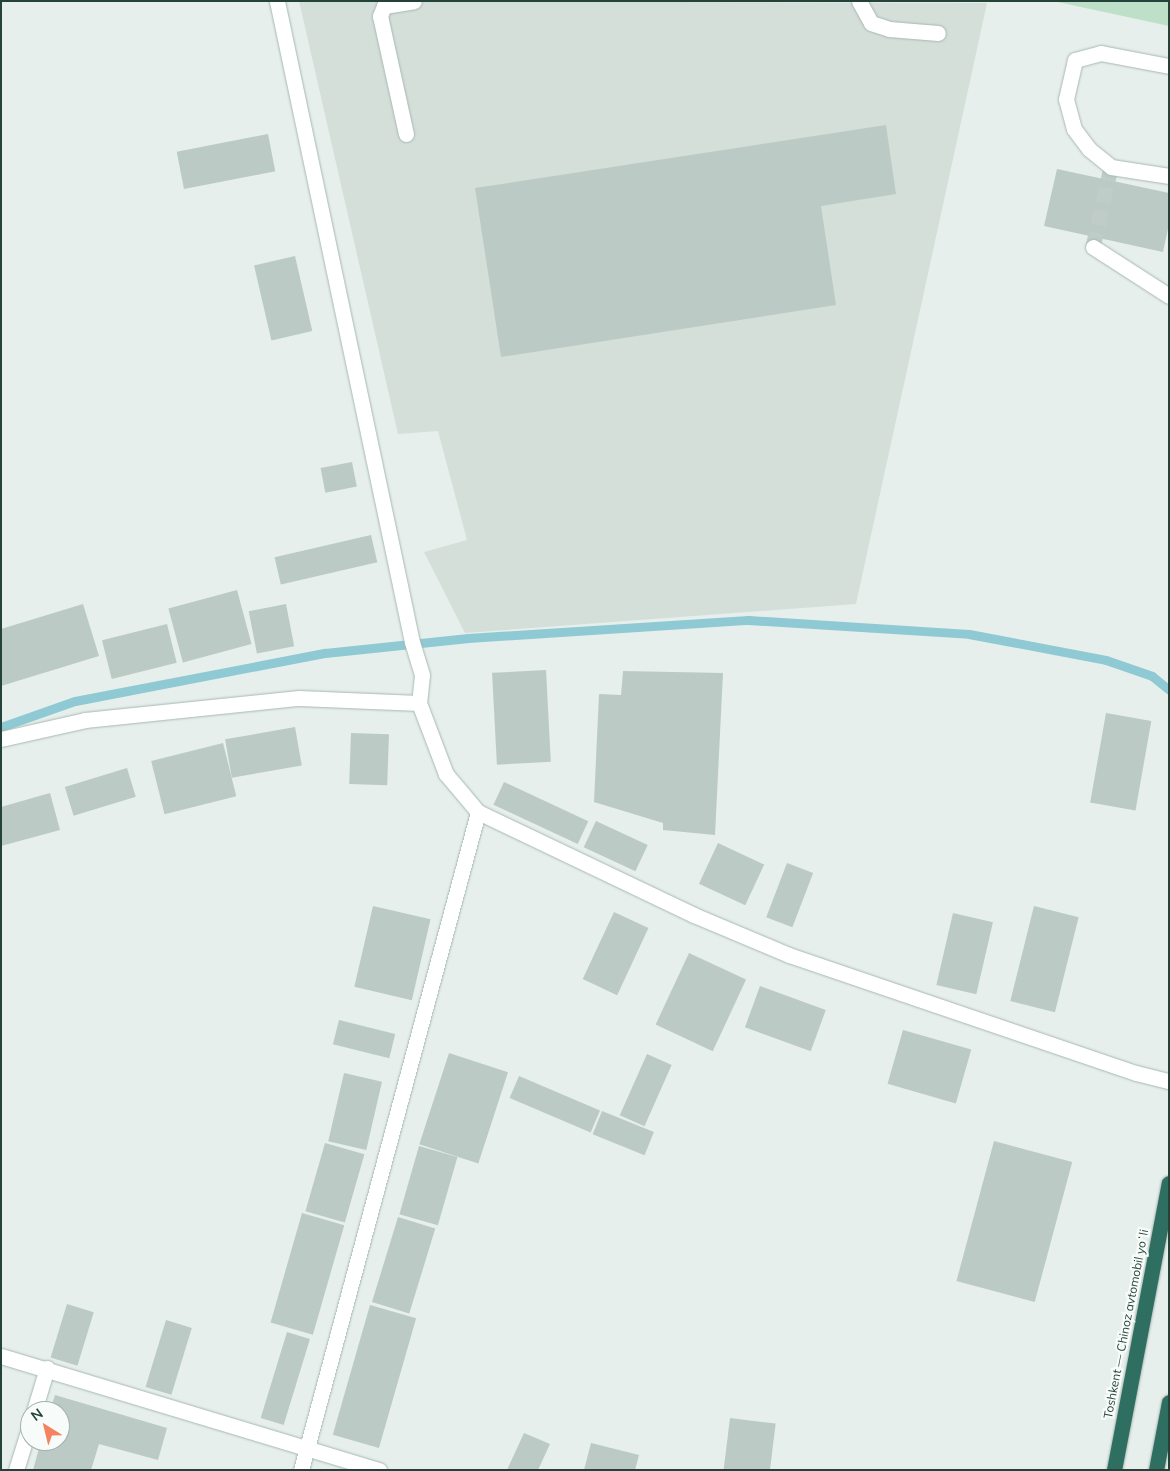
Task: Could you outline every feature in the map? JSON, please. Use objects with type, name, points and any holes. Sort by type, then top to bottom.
[{"type":"highway","name":"Toshkent — Chinoz avtomobil yoʻli","points":[[1114,1470],[1169,1183]]},
{"type":"highway","points":[[1156,1470],[1169,1402]]},
{"type":"street","points":[[277,1],[412,642],[422,675],[419,703],[446,774],[478,812],[694,915],[789,955],[1136,1073],[1169,1081]]},
{"type":"street","points":[[406,134],[380,16],[384,6],[414,1]]},
{"type":"street","points":[[859,1],[871,23],[889,29],[938,33]]},
{"type":"street","points":[[1169,66],[1101,54],[1075,60],[1066,99],[1074,129],[1089,149],[1111,167],[1169,176]]},
{"type":"street","points":[[1094,247],[1169,296]]},
{"type":"street","points":[[1,739],[86,720],[300,698],[419,703]]},
{"type":"street","points":[[301,1470],[478,812]]},
{"type":"street","points":[[1,1356],[47,1368],[379,1470]]},
{"type":"street","points":[[37,1401],[47,1368]]},
{"type":"street","points":[[16,1470],[22,1451]]},
{"type":"shaded area","points":[[299,1],[987,3],[856,604],[465,633],[424,552],[467,540],[438,431],[398,434]]},
{"type":"green space","points":[[1053,1],[1169,1],[1169,26]]},
{"type":"building","points":[[886,125],[896,194],[821,206],[836,305],[501,357],[475,188]]},
{"type":"building","points":[[268,134],[275,171],[184,189],[177,152]]},
{"type":"building","points":[[1057,169],[1169,193],[1169,224],[1163,252],[1044,226]]},
{"type":"building","points":[[295,256],[312,331],[271,340],[254,265]]},
{"type":"building","points":[[352,462],[357,487],[325,493],[321,468]]},
{"type":"building","points":[[371,535],[377,562],[281,585],[275,557]]},
{"type":"building","points":[[237,590],[251,644],[183,662],[168,608]]},
{"type":"building","points":[[83,604],[99,656],[1,686],[1,629]]},
{"type":"building","points":[[286,604],[294,646],[257,653],[249,611]]},
{"type":"building","points":[[167,624],[177,663],[112,679],[102,640]]},
{"type":"building","points":[[546,670],[551,762],[497,765],[492,673]]},
{"type":"building","points":[[623,671],[723,673],[715,835],[663,830],[663,823],[594,802],[599,694],[621,695]]},
{"type":"building","points":[[1106,713],[1151,721],[1135,811],[1090,803]]},
{"type":"building","points":[[295,727],[302,765],[232,778],[225,739]]},
{"type":"building","points":[[351,733],[389,734],[387,785],[349,784]]},
{"type":"building","points":[[223,743],[236,796],[165,814],[151,761]]},
{"type":"building","points":[[127,768],[136,797],[74,816],[65,787]]},
{"type":"building","points":[[504,782],[588,821],[578,844],[493,805]]},
{"type":"building","points":[[50,793],[60,830],[1,846],[1,807]]},
{"type":"building","points":[[596,821],[648,845],[635,871],[584,847]]},
{"type":"building","points":[[718,843],[764,865],[745,905],[699,884]]},
{"type":"building","points":[[787,863],[813,873],[792,927],[766,917]]},
{"type":"building","points":[[373,906],[430,919],[412,1000],[354,987]]},
{"type":"building","points":[[1034,906],[1079,917],[1055,1012],[1010,1001]]},
{"type":"building","points":[[614,912],[648,928],[617,995],[583,979]]},
{"type":"building","points":[[953,913],[993,922],[976,994],[936,985]]},
{"type":"building","points":[[689,953],[746,980],[713,1051],[656,1025]]},
{"type":"building","points":[[760,986],[826,1010],[811,1051],[745,1027]]},
{"type":"building","points":[[339,1020],[395,1034],[389,1058],[333,1044]]},
{"type":"building","points":[[903,1030],[971,1050],[956,1103],[888,1084]]},
{"type":"building","points":[[449,1053],[508,1072],[478,1163],[419,1144]]},
{"type":"building","points":[[647,1054],[672,1065],[644,1126],[620,1115]]},
{"type":"building","points":[[344,1073],[382,1082],[366,1150],[328,1141]]},
{"type":"building","points":[[519,1076],[600,1110],[591,1132],[510,1098]]},
{"type":"building","points":[[602,1111],[654,1132],[645,1155],[593,1134]]},
{"type":"building","points":[[994,1141],[1072,1162],[1035,1302],[956,1281]]},
{"type":"building","points":[[325,1143],[364,1154],[345,1223],[305,1211]]},
{"type":"building","points":[[419,1146],[457,1157],[438,1225],[399,1214]]},
{"type":"building","points":[[302,1213],[344,1225],[313,1335],[271,1323]]},
{"type":"building","points":[[398,1217],[435,1228],[409,1314],[372,1302]]},
{"type":"building","points":[[67,1304],[94,1312],[77,1366],[51,1358]]},
{"type":"building","points":[[370,1305],[416,1318],[379,1448],[333,1435]]},
{"type":"building","points":[[166,1320],[192,1328],[171,1395],[146,1387]]},
{"type":"building","points":[[287,1332],[310,1339],[284,1425],[261,1418]]},
{"type":"building","points":[[55,1395],[167,1428],[158,1460],[99,1444],[91,1470],[33,1470],[38,1451],[70,1451],[70,1401],[53,1401]]},
{"type":"building","points":[[730,1418],[776,1424],[770,1470],[724,1470]]},
{"type":"building","points":[[524,1433],[550,1444],[538,1470],[507,1470]]},
{"type":"building","points":[[591,1443],[639,1455],[635,1470],[584,1470]]},
{"type":"waterway","points":[[1,727],[75,701],[325,653],[468,638],[748,620],[969,634],[1106,660],[1152,676],[1169,690]]},
{"type":"tunnel","points":[[1093,247],[1111,167]]}]
